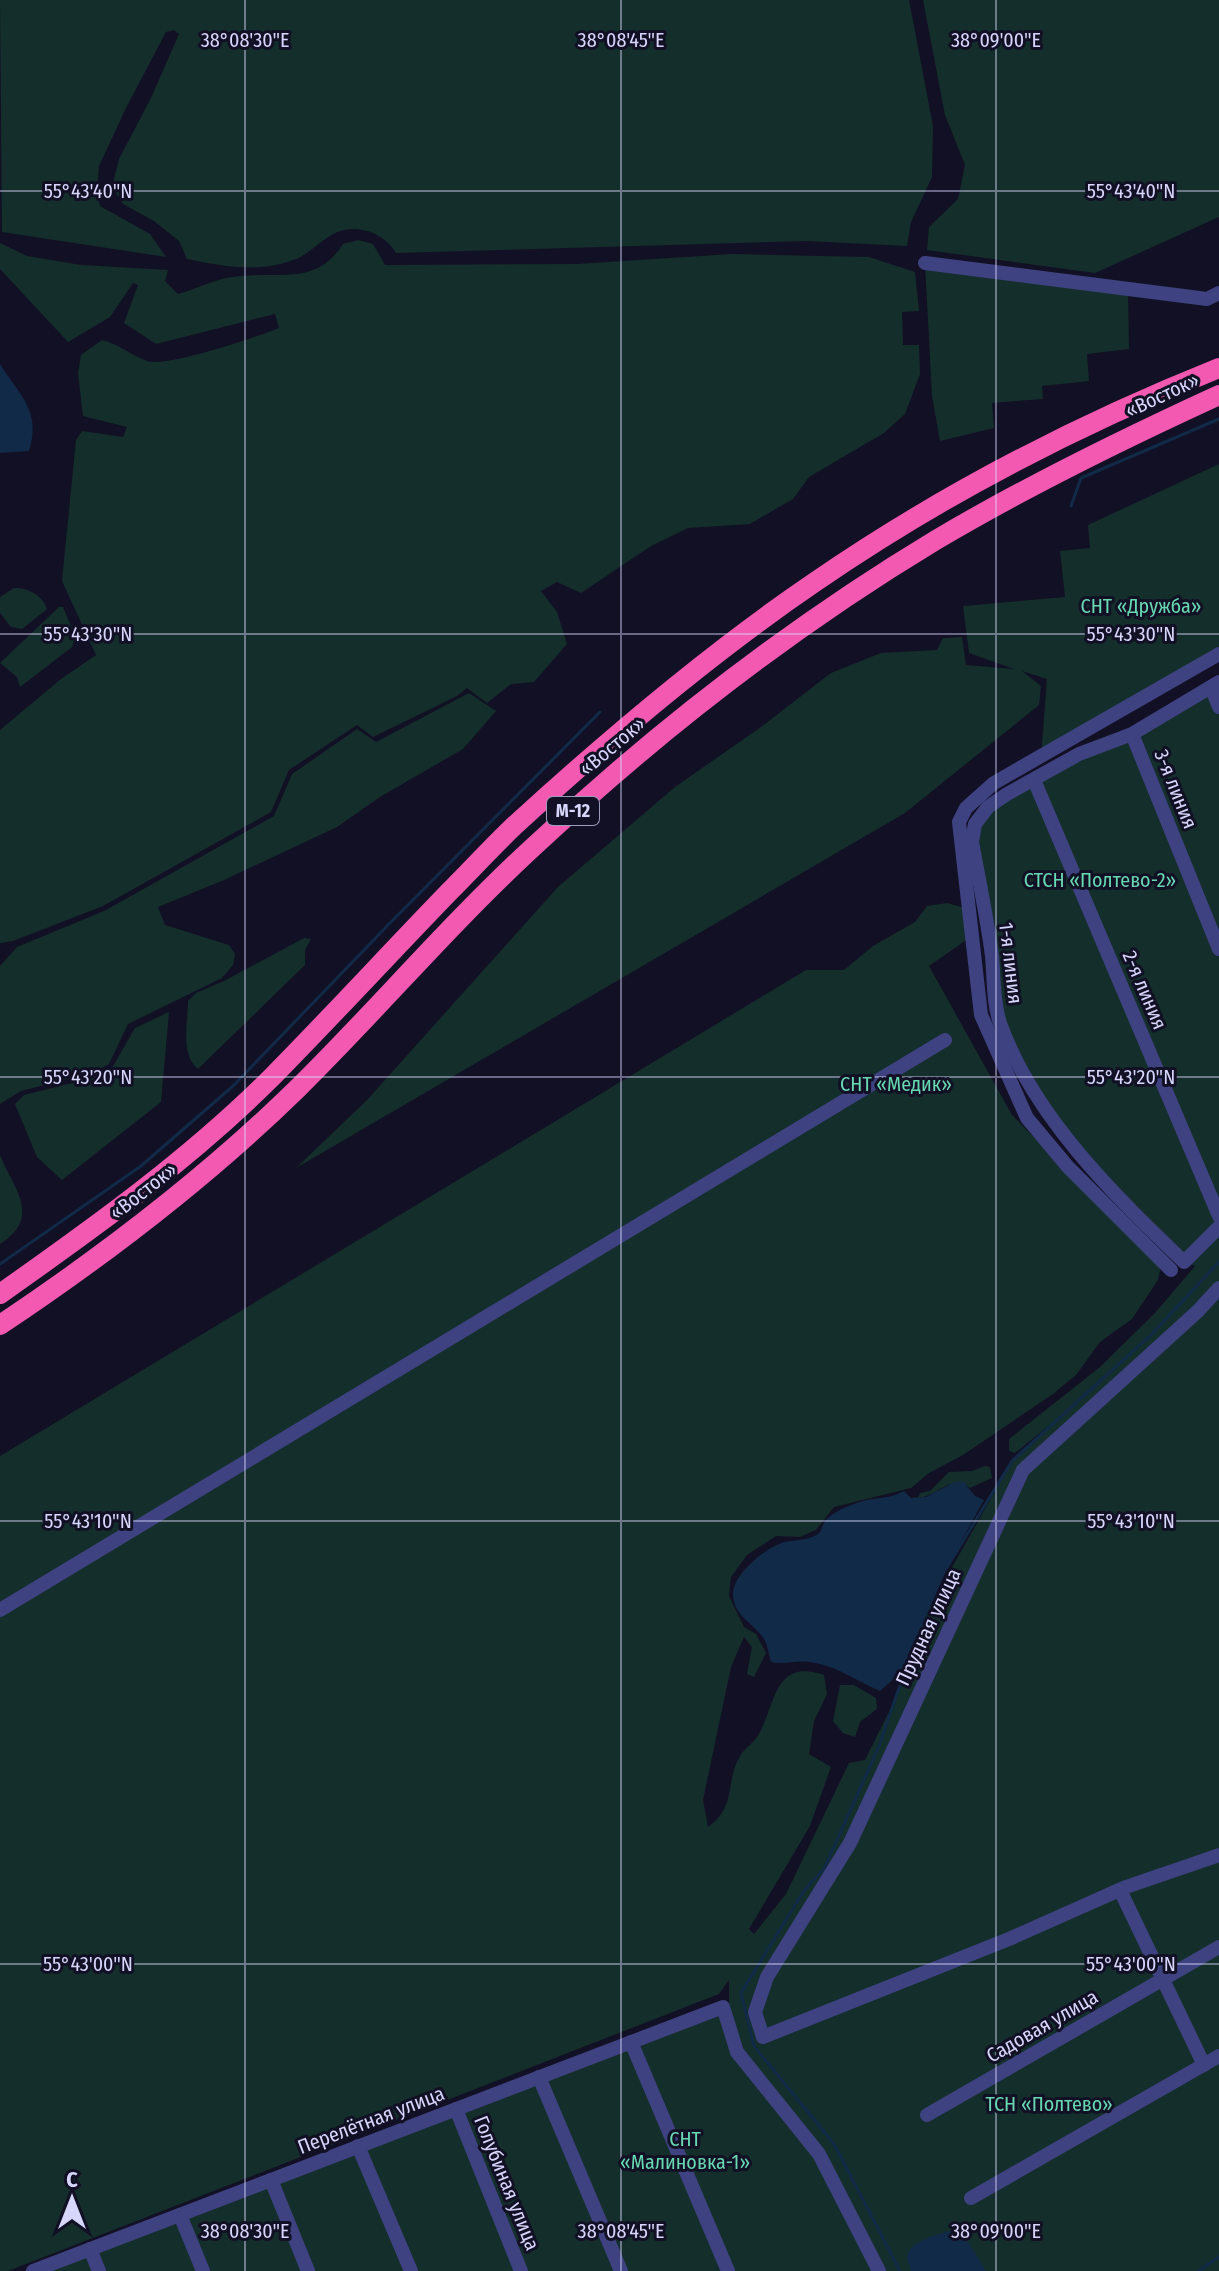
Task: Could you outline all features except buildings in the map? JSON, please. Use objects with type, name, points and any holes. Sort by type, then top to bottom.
[{"type":"highway","name":"«Восток»","points":[[0,1294],[123,1207],[203,1140],[271,1078],[512,828],[651,707],[733,642],[816,581],[958,493],[1095,423],[1219,368]]},
{"type":"highway","name":"«Восток»","points":[[0,1325],[64,1283],[215,1164],[297,1088],[527,852],[665,733],[782,642],[938,539],[1106,448],[1219,395]]},
{"type":"street","points":[[925,263],[1207,299],[1219,293]]},
{"type":"street","points":[[1219,654],[994,783],[966,808],[959,822],[981,1015],[1027,1118],[1068,1167],[1178,1266],[1219,1227]]},
{"type":"street","points":[[1215,684],[1219,707]]},
{"type":"street","name":"1-я линия","points":[[1178,1266],[1047,1111],[1020,1068],[998,1019],[991,952],[972,842],[975,824],[988,807],[1079,754],[1132,734],[1215,684]]},
{"type":"street","name":"3-я линия","points":[[1132,734],[1219,949]]},
{"type":"street","name":"2-я линия","points":[[1034,780],[1219,1216]]},
{"type":"street","points":[[0,1610],[945,1040]]},
{"type":"street","name":"Прудная улица","points":[[1120,1890],[1009,1939],[763,2037],[755,2012],[767,1977],[850,1843],[1023,1470],[1198,1311],[1219,1288]]},
{"type":"street","points":[[1204,2065],[1120,1890],[1219,1855]]},
{"type":"street","name":"Садовая улица","points":[[927,2115],[1219,1947]]},
{"type":"street","name":"Перелётная улица","points":[[33,2271],[723,2007],[737,2052],[819,2154],[879,2271]]},
{"type":"street","points":[[631,2042],[728,2271]]},
{"type":"street","points":[[971,2198],[1219,2056]]},
{"type":"street","points":[[539,2077],[621,2271]]},
{"type":"street","name":"Голубиная улица","points":[[456,2109],[521,2271]]},
{"type":"street","points":[[358,2146],[411,2271]]},
{"type":"street","points":[[271,2180],[308,2271]]},
{"type":"street","points":[[180,2215],[203,2271]]},
{"type":"street","points":[[90,2249],[99,2271]]},
{"type":"green space","points":[[0,0],[909,0],[933,126],[932,177],[911,222],[907,246],[806,241],[396,253],[387,242],[374,234],[352,229],[333,234],[302,256],[277,265],[243,267],[196,261],[187,259],[179,241],[154,221],[123,204],[116,193],[114,179],[119,159],[151,98],[179,34],[174,30],[166,32],[126,108],[99,166],[97,192],[100,206],[150,234],[166,257],[2,232]]},
{"type":"green space","points":[[923,0],[1219,0],[1219,217],[1095,273],[927,250],[929,227],[958,199],[965,165],[945,115]]},
{"type":"green space","points":[[358,240],[373,244],[385,265],[577,264],[732,254],[869,257],[915,272],[919,311],[902,312],[903,345],[919,345],[920,374],[905,414],[884,433],[809,477],[793,499],[750,524],[688,528],[651,546],[581,593],[557,582],[541,591],[557,612],[567,644],[534,682],[511,684],[487,703],[467,688],[457,696],[373,737],[357,725],[289,770],[271,812],[103,906],[13,941],[0,943],[0,730],[61,679],[96,655],[62,581],[76,440],[82,431],[123,437],[127,427],[83,416],[78,373],[81,355],[102,340],[147,361],[173,360],[279,328],[275,314],[156,344],[124,323],[138,285],[133,283],[110,317],[68,342],[0,269],[0,243],[27,256],[81,265],[168,270],[165,281],[178,294],[226,278],[307,272],[332,258],[343,244]]},
{"type":"green space","points":[[925,263],[1128,287],[1129,349],[1087,354],[1089,381],[1042,386],[1043,399],[992,403],[994,428],[940,441],[932,396]]},
{"type":"green space","name":"СНТ «Дружба»","points":[[1219,464],[1219,654],[1041,757],[1047,679],[1022,671],[1041,686],[1039,705],[905,813],[296,1168],[367,1100],[558,887],[675,787],[831,673],[881,653],[937,650],[943,638],[962,637],[966,665],[1014,669],[969,653],[963,606],[1065,597],[1060,551],[1090,548],[1088,525]]},
{"type":"green space","points":[[14,588],[34,593],[47,609],[22,629],[11,627],[0,613],[0,597]]},
{"type":"green space","points":[[59,607],[63,607],[75,636],[72,647],[20,687],[17,677],[0,663]]},
{"type":"green space","points":[[1219,682],[1219,2271],[33,2271],[729,2004],[729,1980],[719,1994],[8,2271],[0,2271],[0,1456],[806,970],[844,970],[873,946],[915,922],[927,906],[947,903],[965,908],[975,934],[929,966],[1012,1115],[1161,1266],[1158,1280],[1132,1319],[1100,1342],[1076,1375],[1053,1394],[963,1455],[929,1473],[911,1488],[834,1507],[816,1530],[800,1537],[776,1536],[747,1555],[731,1577],[729,1596],[744,1627],[756,1634],[766,1653],[754,1677],[747,1674],[752,1647],[744,1637],[731,1667],[703,1800],[708,1827],[723,1811],[736,1765],[757,1737],[785,1679],[794,1673],[807,1671],[824,1675],[827,1694],[814,1721],[809,1754],[831,1767],[810,1826],[749,1929],[754,1934],[786,1894],[849,1763],[865,1760],[895,1700],[924,1617],[1012,1461],[1071,1408],[1015,1453],[1009,1451],[1009,1439],[1100,1367],[1155,1313],[1195,1266],[1184,1262],[1069,1140],[998,1019],[972,842],[988,807]]},
{"type":"green space","points":[[469,693],[496,711],[463,749],[380,797],[337,827],[158,907],[165,925],[229,945],[235,954],[233,965],[222,978],[128,1024],[109,1064],[92,1073],[21,1091],[0,1104],[0,966],[17,947],[104,911],[274,816],[292,774],[357,729],[376,742]]},
{"type":"green space","points":[[304,938],[311,939],[305,950],[305,965],[198,1069],[192,1063],[187,1047],[188,1001],[196,993]]},
{"type":"green space","points":[[169,1012],[161,1102],[62,1180],[37,1157],[15,1104],[24,1095],[92,1078],[112,1068],[135,1028]]},
{"type":"green space","points":[[0,1155],[17,1191],[22,1213],[13,1234],[0,1244]]},
{"type":"green space","points":[[990,1467],[992,1478],[970,1488],[964,1484],[951,1484],[918,1498],[920,1493],[930,1491],[949,1472],[972,1471]]},
{"type":"green space","points":[[840,1685],[854,1685],[876,1698],[877,1709],[860,1722],[855,1737],[843,1733],[833,1721]]},
{"type":"water","points":[[0,364],[31,414],[33,425],[29,451],[0,453]]},
{"type":"water","points":[[955,1482],[964,1482],[975,1496],[984,1500],[944,1572],[905,1669],[880,1691],[819,1664],[771,1662],[764,1639],[734,1603],[737,1580],[749,1565],[779,1544],[815,1535],[828,1518],[848,1506],[904,1491],[911,1498],[926,1497]]},
{"type":"water","points":[[949,2231],[964,2235],[986,2271],[911,2271],[907,2257],[909,2251],[924,2240]]},
{"type":"waterway","points":[[1071,506],[1081,478],[1219,419]]},
{"type":"waterway","points":[[0,1264],[141,1166],[233,1086],[600,712]]},
{"type":"waterway","points":[[922,1622],[944,1572],[1012,1461],[1151,1335],[1219,1262]]},
{"type":"waterway","points":[[900,2271],[834,2144],[754,2046],[741,1993],[805,1889],[824,1869],[879,1746],[909,1659]]},
{"type":"waterway","points":[[1198,2271],[1219,2257]]},
{"type":"park label","name":"СТСН «Полтево-2»","points":[[1100,880]]},
{"type":"park label","name":"СНТ «Медик»","points":[[896,1084]]},
{"type":"park label","name":"ТСН «Полтево»","points":[[1049,2104]]},
{"type":"park label","name":"СНТ «Малиновка-1»","points":[[685,2150]]}]
